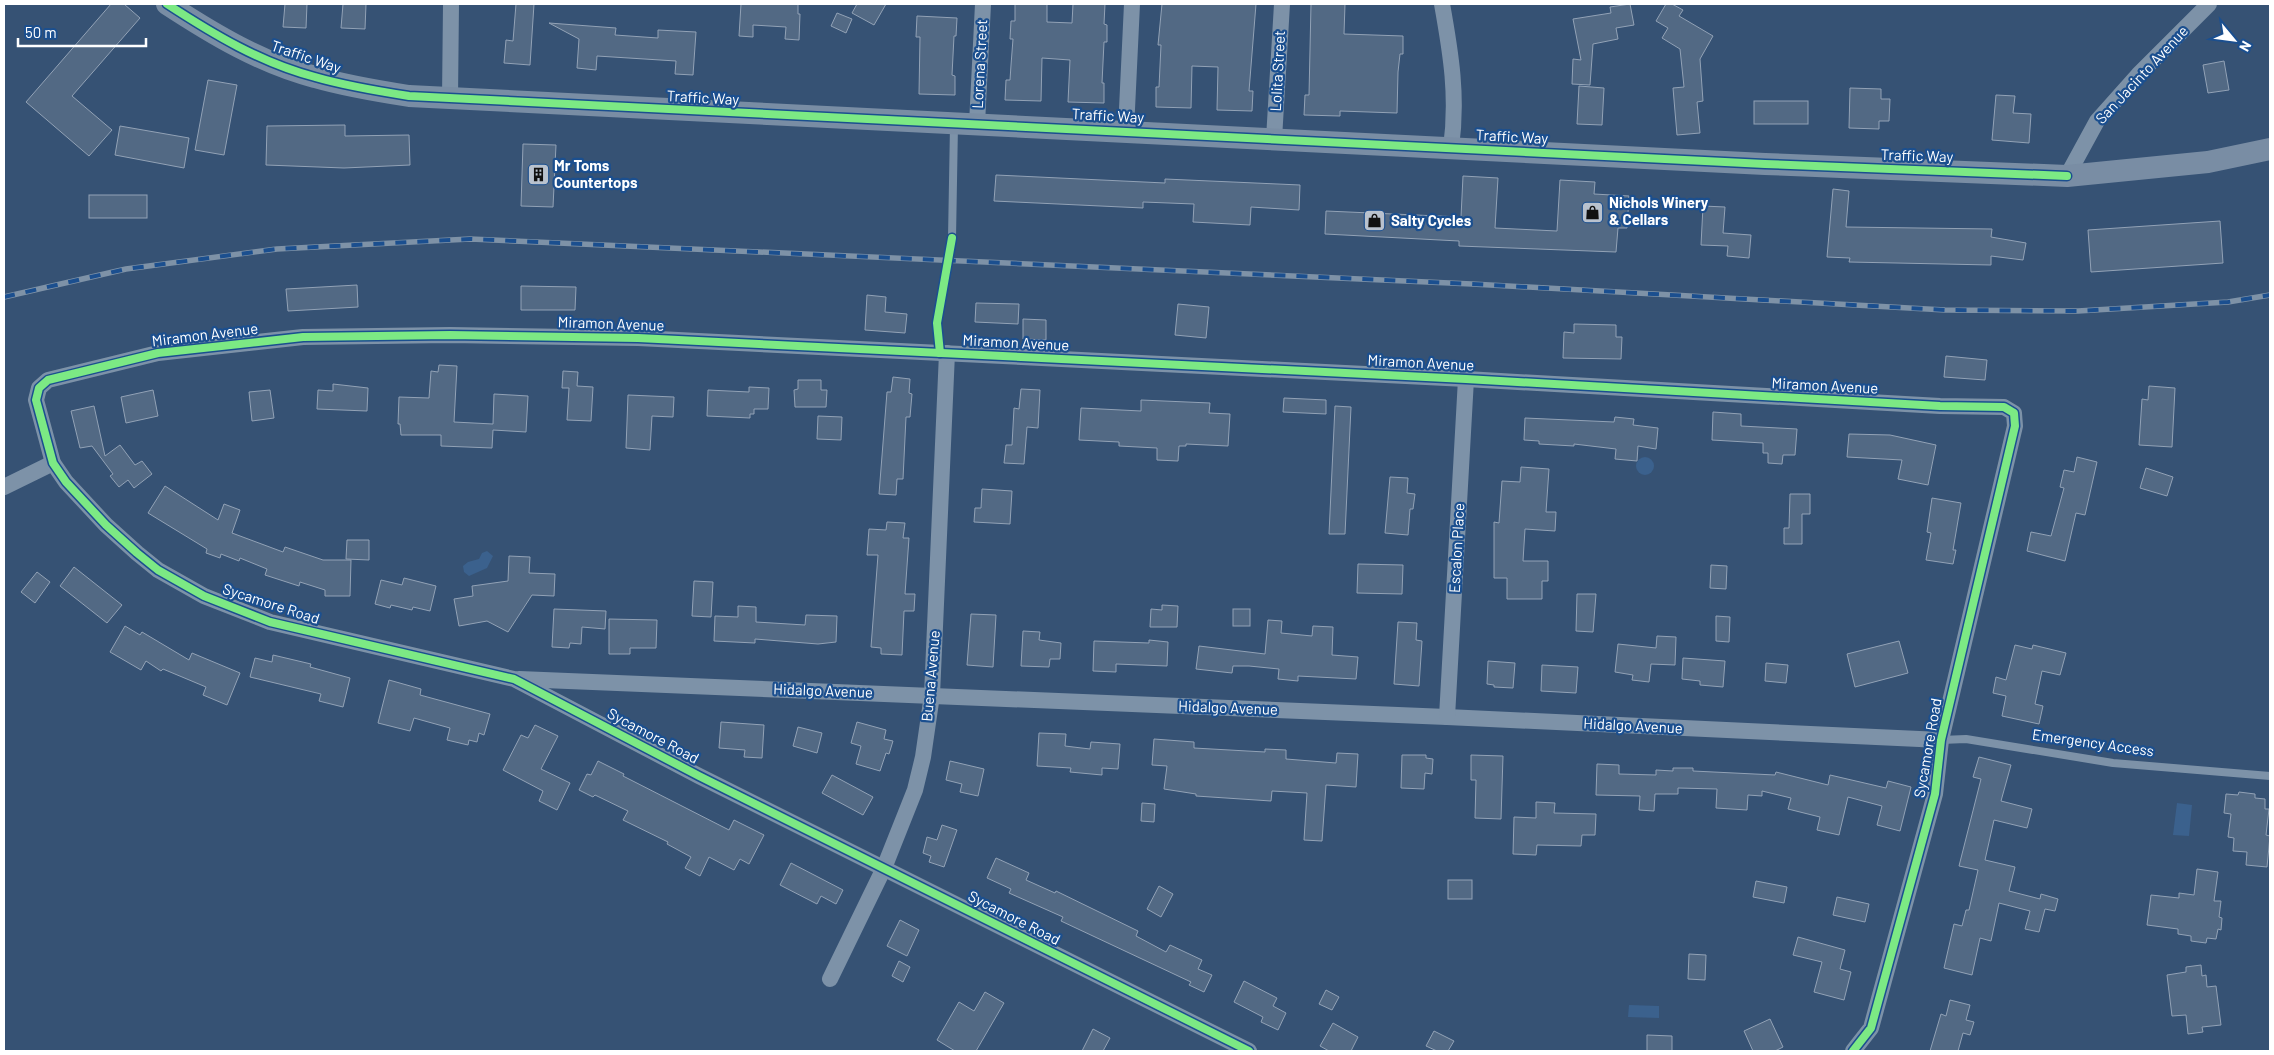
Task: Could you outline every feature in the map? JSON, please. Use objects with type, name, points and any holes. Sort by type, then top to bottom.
[{"type":"street","name":"Traffic Way","points":[[167,4],[234,45],[313,77],[363,89],[409,96],[1126,130],[1451,148],[2067,176],[2208,162],[2270,149]]},
{"type":"street","points":[[450,98],[451,4]]},
{"type":"street","name":"Lorena Street","points":[[977,124],[983,4]]},
{"type":"street","points":[[1126,130],[1132,4]]},
{"type":"street","name":"Lolita Street","points":[[1274,139],[1282,4]]},
{"type":"street","points":[[1442,4],[1452,62],[1455,114],[1451,148]]},
{"type":"street","name":"San Jacinto Avenue","points":[[2067,176],[2097,122],[2138,76],[2209,4]]},
{"type":"street","name":"Miramon Avenue","points":[[52,463],[36,400],[39,388],[48,380],[158,353],[303,337],[450,335],[638,338],[1466,379],[1940,406],[2004,407],[2014,413]]},
{"type":"street","name":"Buena Avenue","points":[[830,979],[884,868],[915,790],[923,757],[932,696],[947,353]]},
{"type":"street","name":"Escalon Place","points":[[1447,718],[1466,379]]},
{"type":"street","name":"Sycamore Road","points":[[1853,1051],[1871,1028],[1898,935],[1935,794],[1942,740],[2015,426],[2014,413]]},
{"type":"street","points":[[4,487],[52,463]]},
{"type":"street","name":"Sycamore Road","points":[[52,463],[88,506],[137,552],[158,570],[204,596],[270,622],[514,679],[699,776],[1249,1051]]},
{"type":"street","name":"Hidalgo Avenue","points":[[514,679],[1942,740]]},
{"type":"lane","points":[[952,238],[954,123]]},
{"type":"lane","name":"Emergency Access","points":[[1942,740],[1966,739],[2113,763],[2270,776]]},
{"type":"water","points":[[1645,457],[1653,462],[1654,466],[1649,474],[1645,475],[1637,470],[1636,466],[1641,458]]},
{"type":"water","points":[[487,551],[493,556],[487,568],[469,576],[464,572],[463,566],[468,562],[479,559],[482,553]]},
{"type":"water","points":[[2177,803],[2192,805],[2189,836],[2173,835]]},
{"type":"water","points":[[1629,1005],[1659,1006],[1659,1018],[1628,1017]]},
{"type":"building","points":[[111,4],[124,4],[140,18],[72,96],[112,130],[89,156],[26,102]]},
{"type":"building","points":[[285,4],[307,4],[306,28],[283,27]]},
{"type":"building","points":[[343,4],[366,4],[365,29],[341,28]]},
{"type":"building","points":[[516,4],[534,4],[530,65],[504,63],[506,40],[513,41]]},
{"type":"building","points":[[741,4],[798,4],[798,14],[800,14],[799,40],[785,39],[786,27],[753,25],[753,37],[739,36]]},
{"type":"building","points":[[857,4],[886,4],[874,25],[852,13]]},
{"type":"building","points":[[1015,4],[1047,4],[1047,22],[1072,23],[1073,4],[1105,4],[1104,24],[1107,25],[1107,42],[1104,42],[1102,83],[1104,83],[1104,103],[1068,102],[1070,60],[1042,58],[1041,101],[1005,100],[1006,80],[1010,80],[1013,39],[1010,39],[1011,21],[1015,21]]},
{"type":"building","points":[[1162,4],[1256,4],[1249,91],[1253,91],[1252,111],[1217,110],[1218,67],[1192,66],[1191,108],[1156,107],[1156,87],[1159,87],[1161,45],[1158,45]]},
{"type":"building","points":[[1311,4],[1345,4],[1344,34],[1403,36],[1403,54],[1400,54],[1398,72],[1397,113],[1340,111],[1340,116],[1304,115],[1305,95],[1309,95]]},
{"type":"building","points":[[1630,4],[1634,25],[1616,28],[1618,39],[1593,44],[1590,85],[1572,84],[1573,59],[1581,60],[1573,19],[1611,13],[1610,7]]},
{"type":"building","points":[[1666,4],[1672,4],[1683,10],[1679,16],[1713,36],[1700,59],[1703,101],[1697,102],[1700,133],[1677,135],[1673,88],[1684,87],[1680,49],[1662,38],[1668,28],[1656,21]]},
{"type":"building","points":[[837,13],[852,19],[846,33],[831,26]]},
{"type":"building","points":[[917,16],[957,18],[952,75],[955,76],[955,95],[919,94],[920,37],[916,37]]},
{"type":"building","points":[[549,23],[616,28],[615,35],[658,38],[658,30],[696,32],[693,75],[675,74],[676,61],[597,56],[596,70],[577,68],[579,39]]},
{"type":"building","points":[[2224,61],[2229,90],[2208,93],[2203,65]]},
{"type":"building","points":[[208,80],[237,85],[224,155],[195,150]]},
{"type":"building","points":[[1579,86],[1604,88],[1602,125],[1577,124]]},
{"type":"building","points":[[1850,88],[1881,89],[1881,99],[1890,99],[1889,121],[1879,121],[1879,129],[1849,128]]},
{"type":"building","points":[[1996,95],[2015,96],[2013,113],[2031,114],[2029,143],[1992,140]]},
{"type":"building","points":[[1754,101],[1808,101],[1808,124],[1754,124]]},
{"type":"building","points":[[345,125],[345,136],[409,135],[410,165],[344,168],[266,165],[267,126]]},
{"type":"building","points":[[120,126],[189,138],[184,168],[115,155]]},
{"type":"building","name":"Mr Toms Countertops","points":[[523,144],[556,145],[553,207],[521,206]]},
{"type":"building","points":[[996,175],[1165,183],[1165,179],[1300,185],[1299,210],[1251,207],[1250,225],[1193,222],[1194,204],[1143,202],[1143,208],[994,201]]},
{"type":"building","name":"Nichols Winery & Cellars","points":[[1463,176],[1498,178],[1495,228],[1557,231],[1560,180],[1595,182],[1594,194],[1629,196],[1627,228],[1618,228],[1616,252],[1459,246],[1459,241],[1325,234],[1326,211],[1461,217]]},
{"type":"building","points":[[1833,189],[1849,191],[1846,227],[1992,229],[1991,237],[2026,243],[2023,260],[1991,256],[1991,265],[1849,262],[1850,258],[1827,257]]},
{"type":"building","points":[[89,195],[147,195],[147,218],[89,218]]},
{"type":"building","points":[[1703,206],[1725,207],[1723,233],[1751,235],[1749,258],[1727,256],[1728,246],[1701,245]]},
{"type":"building","points":[[2220,221],[2223,263],[2091,272],[2088,230]]},
{"type":"building","points":[[357,285],[358,307],[288,311],[286,289]]},
{"type":"building","points":[[521,286],[576,287],[575,310],[521,310]]},
{"type":"building","points":[[867,295],[886,297],[885,312],[907,314],[905,333],[865,330]]},
{"type":"building","points":[[976,303],[1019,304],[1018,324],[975,322]]},
{"type":"building","points":[[1178,304],[1209,307],[1206,338],[1175,335]]},
{"type":"building","points":[[1023,319],[1046,320],[1046,340],[1023,339]]},
{"type":"building","points":[[1574,324],[1616,325],[1616,337],[1622,337],[1621,359],[1563,358],[1564,332],[1574,333]]},
{"type":"building","points":[[1946,356],[1987,360],[1985,380],[1944,377]]},
{"type":"building","points":[[439,365],[457,366],[454,422],[493,424],[494,394],[528,396],[526,432],[493,430],[492,448],[441,446],[441,435],[401,435],[400,424],[398,424],[399,397],[429,398],[431,371],[438,372]]},
{"type":"building","points":[[563,371],[578,372],[577,386],[593,387],[591,421],[567,420],[569,388],[562,388]]},
{"type":"building","points":[[893,377],[910,379],[909,393],[912,394],[910,417],[906,417],[903,479],[897,479],[896,495],[879,494],[887,392],[891,392]]},
{"type":"building","points":[[798,380],[821,380],[821,390],[827,390],[826,407],[795,407],[794,390],[798,389]]},
{"type":"building","points":[[333,384],[368,388],[367,411],[317,409],[318,390],[333,391]]},
{"type":"building","points":[[2149,386],[2175,388],[2172,447],[2139,445],[2142,399],[2148,400]]},
{"type":"building","points":[[749,387],[769,388],[768,409],[754,409],[754,414],[750,414],[750,418],[707,416],[708,390],[749,392]]},
{"type":"building","points":[[1021,389],[1040,390],[1038,428],[1027,427],[1024,464],[1004,463],[1006,445],[1012,445],[1014,408],[1019,409]]},
{"type":"building","points":[[153,390],[158,416],[126,423],[121,397]]},
{"type":"building","points":[[270,390],[274,418],[252,421],[249,392]]},
{"type":"building","points":[[628,395],[674,397],[673,417],[652,416],[650,450],[626,448]]},
{"type":"building","points":[[1284,398],[1326,400],[1326,414],[1283,412]]},
{"type":"building","points":[[1141,400],[1210,403],[1209,413],[1230,414],[1228,446],[1186,444],[1186,446],[1179,446],[1178,461],[1157,460],[1157,448],[1119,446],[1119,442],[1079,440],[1081,408],[1141,411]]},
{"type":"building","points":[[94,406],[105,456],[120,445],[135,465],[142,461],[152,474],[134,488],[128,480],[119,487],[110,476],[113,474],[92,446],[80,448],[71,411]]},
{"type":"building","points":[[1335,406],[1351,407],[1345,534],[1329,534]]},
{"type":"building","points":[[1713,412],[1741,414],[1741,426],[1797,429],[1795,455],[1783,455],[1782,464],[1768,463],[1768,453],[1763,453],[1763,443],[1712,440]]},
{"type":"building","points":[[818,416],[842,417],[841,440],[817,439]]},
{"type":"building","points":[[1615,417],[1634,419],[1633,425],[1658,428],[1656,449],[1638,446],[1637,461],[1615,459],[1616,449],[1574,444],[1574,446],[1539,444],[1539,441],[1524,440],[1525,418],[1614,422]]},
{"type":"building","points":[[1849,434],[1890,435],[1936,445],[1928,485],[1898,479],[1902,460],[1847,457]]},
{"type":"building","points":[[2077,457],[2097,462],[2085,515],[2076,513],[2065,561],[2027,551],[2031,532],[2051,536],[2064,488],[2060,487],[2064,470],[2074,472]]},
{"type":"building","points":[[1521,467],[1549,469],[1546,512],[1556,512],[1555,531],[1525,529],[1523,561],[1548,561],[1548,581],[1542,581],[1542,599],[1507,599],[1507,578],[1494,578],[1494,522],[1499,523],[1502,481],[1520,482]]},
{"type":"building","points":[[2146,468],[2173,477],[2167,496],[2140,488]]},
{"type":"building","points":[[1390,477],[1408,478],[1407,493],[1415,494],[1413,509],[1410,509],[1408,535],[1385,533]]},
{"type":"building","points":[[165,486],[218,520],[224,504],[240,510],[232,533],[283,552],[285,547],[323,560],[351,560],[350,596],[325,596],[325,590],[300,582],[299,586],[265,575],[267,569],[240,558],[239,561],[221,554],[220,558],[206,553],[207,549],[148,513]]},
{"type":"building","points":[[982,489],[1012,491],[1010,524],[974,522],[975,508],[981,508]]},
{"type":"building","points":[[1790,494],[1810,494],[1810,514],[1802,514],[1802,544],[1784,544],[1784,528],[1789,528]]},
{"type":"building","points":[[1932,498],[1961,503],[1953,550],[1956,550],[1953,564],[1926,560],[1931,533],[1927,532]]},
{"type":"building","points":[[887,522],[905,523],[903,538],[909,538],[905,594],[915,594],[914,611],[904,611],[902,655],[881,654],[881,648],[871,647],[878,555],[867,555],[869,529],[886,530]]},
{"type":"building","points":[[347,540],[369,540],[369,560],[346,559]]},
{"type":"building","points":[[509,556],[530,557],[529,573],[555,574],[554,596],[532,595],[508,632],[487,621],[459,626],[454,599],[473,596],[472,586],[508,581]]},
{"type":"building","points":[[1358,564],[1403,565],[1402,594],[1357,593]]},
{"type":"building","points":[[1711,565],[1727,566],[1726,589],[1710,588]]},
{"type":"building","points":[[74,567],[122,605],[107,623],[60,586]]},
{"type":"building","points":[[37,572],[50,582],[35,603],[21,592]]},
{"type":"building","points":[[404,578],[436,586],[430,611],[413,607],[412,610],[391,605],[390,608],[375,604],[381,580],[402,585]]},
{"type":"building","points":[[694,581],[713,582],[711,617],[692,616]]},
{"type":"building","points":[[1577,594],[1596,594],[1593,632],[1576,631]]},
{"type":"building","points":[[1162,605],[1178,606],[1177,627],[1150,627],[1151,609],[1162,610]]},
{"type":"building","points":[[738,606],[756,607],[756,622],[805,625],[806,615],[837,616],[836,642],[818,644],[755,639],[755,643],[714,641],[715,616],[738,617]]},
{"type":"building","points":[[554,609],[606,611],[605,629],[582,627],[581,644],[570,643],[569,648],[552,647]]},
{"type":"building","points":[[1233,609],[1250,609],[1250,626],[1233,626]]},
{"type":"building","points":[[971,614],[996,615],[993,667],[967,665]]},
{"type":"building","points":[[1716,616],[1730,617],[1729,642],[1716,641]]},
{"type":"building","points":[[609,619],[657,620],[656,648],[630,648],[630,654],[609,654]]},
{"type":"building","points":[[1268,620],[1282,621],[1281,633],[1312,636],[1313,626],[1333,627],[1332,655],[1358,657],[1356,679],[1298,676],[1298,681],[1278,679],[1279,669],[1249,666],[1233,666],[1232,673],[1196,669],[1199,646],[1265,654]]},
{"type":"building","points":[[1398,622],[1417,623],[1416,640],[1422,641],[1419,686],[1394,684]]},
{"type":"building","points":[[125,626],[140,635],[142,632],[189,660],[192,653],[240,673],[227,705],[203,695],[206,687],[163,669],[161,671],[146,661],[141,670],[110,652]]},
{"type":"building","points":[[1023,631],[1040,632],[1039,640],[1061,643],[1060,659],[1050,659],[1049,667],[1021,666]]},
{"type":"building","points":[[1657,636],[1676,637],[1675,665],[1651,664],[1649,682],[1632,680],[1633,675],[1615,672],[1618,644],[1656,648]]},
{"type":"building","points":[[1149,640],[1168,642],[1167,666],[1116,664],[1116,672],[1093,671],[1094,641],[1149,643]]},
{"type":"building","points":[[1899,641],[1908,673],[1855,687],[1847,654]]},
{"type":"building","points":[[2015,645],[2032,649],[2033,645],[2066,653],[2060,675],[2042,671],[2035,704],[2043,706],[2039,724],[2002,716],[2006,696],[1993,693],[1996,677],[2006,680]]},
{"type":"building","points":[[273,655],[311,664],[310,667],[350,678],[343,707],[319,701],[321,694],[250,677],[255,658],[272,662]]},
{"type":"building","points":[[1683,658],[1725,661],[1723,687],[1700,685],[1700,681],[1682,679]]},
{"type":"building","points":[[1488,661],[1515,663],[1513,688],[1494,687],[1494,685],[1487,684]]},
{"type":"building","points":[[1766,663],[1788,665],[1786,683],[1765,681]]},
{"type":"building","points":[[1542,665],[1578,667],[1576,693],[1541,691]]},
{"type":"building","points":[[389,680],[421,689],[420,695],[490,714],[484,735],[479,733],[477,742],[469,740],[468,745],[447,740],[450,728],[414,718],[410,731],[378,723]]},
{"type":"building","points":[[721,722],[764,725],[762,758],[744,757],[745,750],[719,748]]},
{"type":"building","points":[[857,722],[886,730],[884,739],[893,741],[889,754],[886,753],[880,771],[856,764],[861,746],[851,743]]},
{"type":"building","points":[[535,725],[558,736],[541,769],[570,783],[557,810],[539,801],[543,791],[503,770],[521,735],[528,738]]},
{"type":"building","points":[[798,727],[822,733],[817,753],[793,746]]},
{"type":"building","points":[[1039,733],[1066,734],[1065,746],[1090,749],[1091,742],[1120,744],[1118,769],[1102,768],[1102,775],[1070,772],[1071,768],[1037,766]]},
{"type":"building","points":[[1154,739],[1194,742],[1194,748],[1265,752],[1265,749],[1286,750],[1286,759],[1336,763],[1337,753],[1358,754],[1356,787],[1326,785],[1322,841],[1304,840],[1307,793],[1272,791],[1271,801],[1196,796],[1196,794],[1164,789],[1167,766],[1152,765]]},
{"type":"building","points":[[1402,755],[1426,755],[1426,758],[1433,759],[1432,774],[1425,773],[1424,789],[1401,788]]},
{"type":"building","points":[[1471,755],[1503,756],[1501,819],[1475,818],[1476,780],[1471,780]]},
{"type":"building","points":[[1979,757],[2011,765],[2001,801],[2032,809],[2027,828],[1994,820],[1985,860],[2015,867],[2009,891],[2040,899],[2041,894],[2058,899],[2055,911],[2045,909],[2039,932],[2025,929],[2030,911],[1999,903],[1991,941],[1980,938],[1972,975],[1944,968],[1954,924],[1962,926],[1966,910],[1969,910],[1978,870],[1959,866],[1981,779],[1973,777]]},
{"type":"building","points":[[598,761],[624,774],[623,776],[729,830],[734,820],[764,835],[749,864],[740,859],[734,870],[709,857],[700,876],[685,868],[691,857],[667,844],[668,842],[623,820],[628,811],[595,795],[593,797],[579,790],[587,774],[591,775]]},
{"type":"building","points":[[950,761],[984,769],[978,796],[960,792],[962,784],[946,780]]},
{"type":"building","points":[[1597,764],[1619,765],[1619,774],[1656,775],[1656,770],[1673,771],[1673,768],[1693,768],[1693,771],[1775,775],[1776,772],[1828,785],[1830,775],[1886,788],[1888,781],[1911,787],[1900,831],[1877,825],[1882,806],[1848,797],[1839,835],[1817,830],[1820,817],[1788,809],[1791,798],[1762,791],[1762,796],[1748,795],[1747,810],[1716,808],[1717,789],[1678,788],[1678,794],[1655,794],[1654,811],[1639,810],[1640,796],[1596,795]]},
{"type":"building","points":[[832,775],[873,797],[863,815],[822,793]]},
{"type":"building","points":[[2239,792],[2255,794],[2255,798],[2265,799],[2265,809],[2269,809],[2266,835],[2270,836],[2267,867],[2246,865],[2247,852],[2233,851],[2234,838],[2228,837],[2231,814],[2224,813],[2226,794],[2238,795]]},
{"type":"building","points":[[1536,802],[1555,803],[1554,813],[1596,814],[1595,835],[1582,835],[1581,846],[1537,845],[1536,855],[1513,854],[1514,817],[1536,818]]},
{"type":"building","points":[[1142,803],[1155,804],[1154,822],[1141,821]]},
{"type":"building","points":[[942,825],[957,830],[944,867],[929,862],[931,856],[923,853],[927,837],[937,840]]},
{"type":"building","points":[[996,858],[1029,873],[1026,880],[1055,893],[1056,891],[1138,931],[1136,936],[1166,952],[1170,945],[1202,960],[1198,969],[1212,975],[1204,992],[1189,985],[1191,982],[1061,921],[1063,917],[1009,893],[1011,889],[987,878]]},
{"type":"building","points":[[791,863],[843,890],[836,904],[821,896],[817,904],[780,885]]},
{"type":"building","points":[[2197,869],[2218,872],[2214,901],[2221,901],[2219,917],[2222,918],[2221,930],[2218,929],[2216,939],[2207,938],[2206,943],[2191,941],[2191,936],[2178,934],[2178,929],[2147,925],[2151,895],[2179,898],[2179,893],[2194,895]]},
{"type":"building","points":[[1448,880],[1472,880],[1472,899],[1448,899]]},
{"type":"building","points":[[1756,881],[1787,887],[1784,903],[1753,897]]},
{"type":"building","points":[[1159,886],[1173,894],[1161,917],[1147,909]]},
{"type":"building","points":[[1837,897],[1869,904],[1865,922],[1833,915]]},
{"type":"building","points":[[900,920],[919,930],[907,956],[887,946]]},
{"type":"building","points":[[1798,937],[1845,950],[1840,969],[1851,972],[1844,1000],[1814,992],[1822,962],[1793,955]]},
{"type":"building","points":[[1689,954],[1706,955],[1705,980],[1688,979]]},
{"type":"building","points":[[899,961],[910,967],[903,982],[892,976]]},
{"type":"building","points":[[2201,965],[2202,976],[2206,975],[2207,987],[2216,986],[2221,1025],[2202,1027],[2203,1032],[2188,1034],[2186,1015],[2172,1016],[2167,975],[2186,972],[2186,967]]},
{"type":"building","points":[[1244,981],[1277,998],[1273,1006],[1286,1013],[1278,1030],[1261,1022],[1263,1017],[1234,1002]]},
{"type":"building","points":[[1326,990],[1339,997],[1332,1010],[1319,1004]]},
{"type":"building","points":[[985,992],[1004,1003],[976,1051],[955,1051],[937,1040],[959,1002],[974,1011]]},
{"type":"building","points":[[1950,1000],[1970,1005],[1966,1020],[1974,1022],[1970,1035],[1963,1033],[1958,1051],[1930,1051],[1941,1014],[1946,1016]]},
{"type":"building","points":[[1770,1019],[1783,1047],[1775,1051],[1753,1051],[1744,1031]]},
{"type":"building","points":[[1333,1023],[1358,1037],[1351,1051],[1329,1051],[1320,1046]]},
{"type":"building","points":[[1093,1029],[1110,1038],[1103,1051],[1082,1051]]},
{"type":"building","points":[[1434,1031],[1454,1041],[1448,1051],[1437,1051],[1426,1046]]},
{"type":"building","points":[[1647,1035],[1672,1036],[1672,1051],[1647,1051]]},
{"type":"railway","points":[[4,297],[126,269],[277,249],[470,239],[1472,284],[1945,310],[2078,311],[2228,302],[2270,295]]},
{"type":"cycle path","points":[[167,4],[220,37],[276,64],[338,83],[409,96],[1765,164],[2067,176]]},
{"type":"cycle path","points":[[940,353],[937,323],[952,238]]},
{"type":"cycle path","points":[[1249,1051],[699,776],[514,679],[270,622],[204,596],[158,570],[137,553],[106,525],[66,482],[53,463],[36,400],[39,388],[48,380],[158,353],[303,337],[450,335],[638,338],[1466,379],[1940,406],[2004,407],[2014,413],[2015,426],[1941,740],[1935,794],[1871,1028],[1853,1051]]},
{"type":"place","name":"Mr Toms Countertops","points":[[538,175]]},
{"type":"place","name":"Nichols Winery & Cellars","points":[[1593,212]]},
{"type":"place","name":"Salty Cycles","points":[[1375,221]]}]
